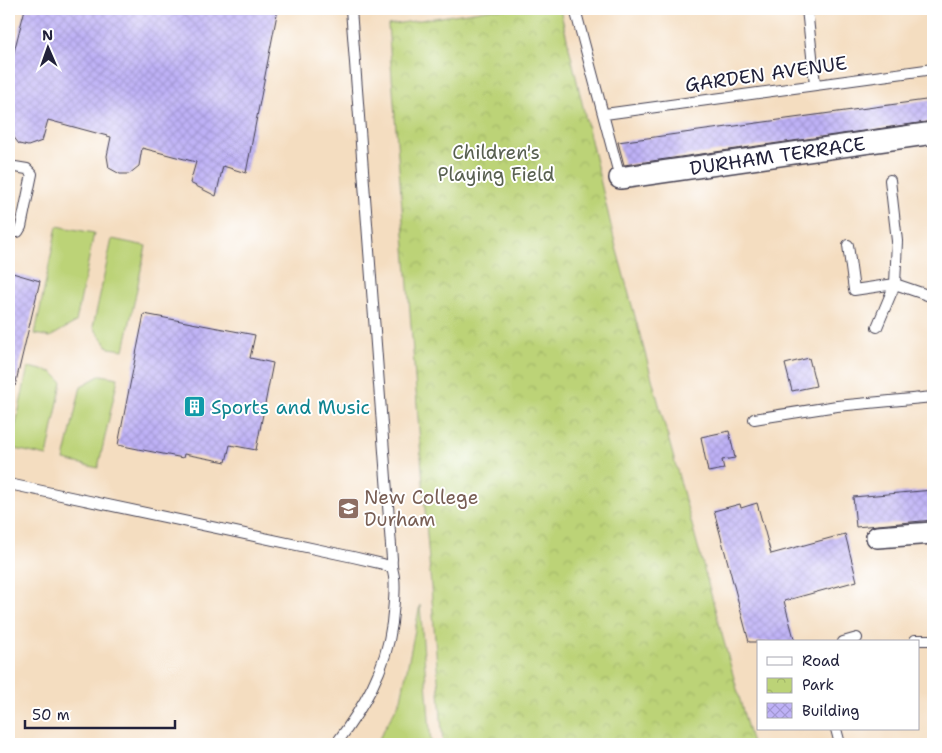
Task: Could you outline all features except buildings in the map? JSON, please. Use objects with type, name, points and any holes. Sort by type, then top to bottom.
[{"type":"street","name":"DURHAM TERRACE","points":[[620,178],[933,133]]},
{"type":"street","points":[[877,537],[933,533]]},
{"type":"lane","points":[[336,744],[370,694],[382,667],[392,625],[394,577],[391,568],[392,559],[375,314],[351,9]]},
{"type":"lane","points":[[575,9],[620,178]]},
{"type":"lane","points":[[806,9],[815,84]]},
{"type":"lane","name":"GARDEN AVENUE","points":[[604,114],[933,69]]},
{"type":"lane","points":[[9,166],[27,169],[32,174],[21,227],[18,232],[9,232]]},
{"type":"lane","points":[[877,327],[895,284],[897,241],[890,180]]},
{"type":"lane","points":[[848,244],[854,290],[895,284],[933,297]]},
{"type":"lane","points":[[754,419],[837,406],[933,397]]},
{"type":"lane","points":[[9,484],[352,557],[383,564],[391,568]]},
{"type":"lane","points":[[850,640],[857,638]]},
{"type":"lane","points":[[915,640],[933,640]]},
{"type":"lane","points":[[836,730],[840,744]]},
{"type":"green space","name":"Children's Playing Field","points":[[493,9],[560,9],[616,247],[752,744],[443,744],[388,25]]},
{"type":"green space","points":[[57,226],[94,233],[76,322],[50,337],[35,334]]},
{"type":"green space","points":[[112,239],[146,246],[124,350],[109,348],[93,327]]},
{"type":"green space","points":[[28,367],[52,372],[62,382],[47,456],[11,448]]},
{"type":"green space","points":[[101,375],[118,378],[98,468],[64,460],[81,386]]},
{"type":"green space","points":[[420,605],[431,744],[376,744],[401,699]]},
{"type":"place","name":"Sports and Music","points":[[195,407]]},
{"type":"place","name":"New College Durham","points":[[348,508]]}]
